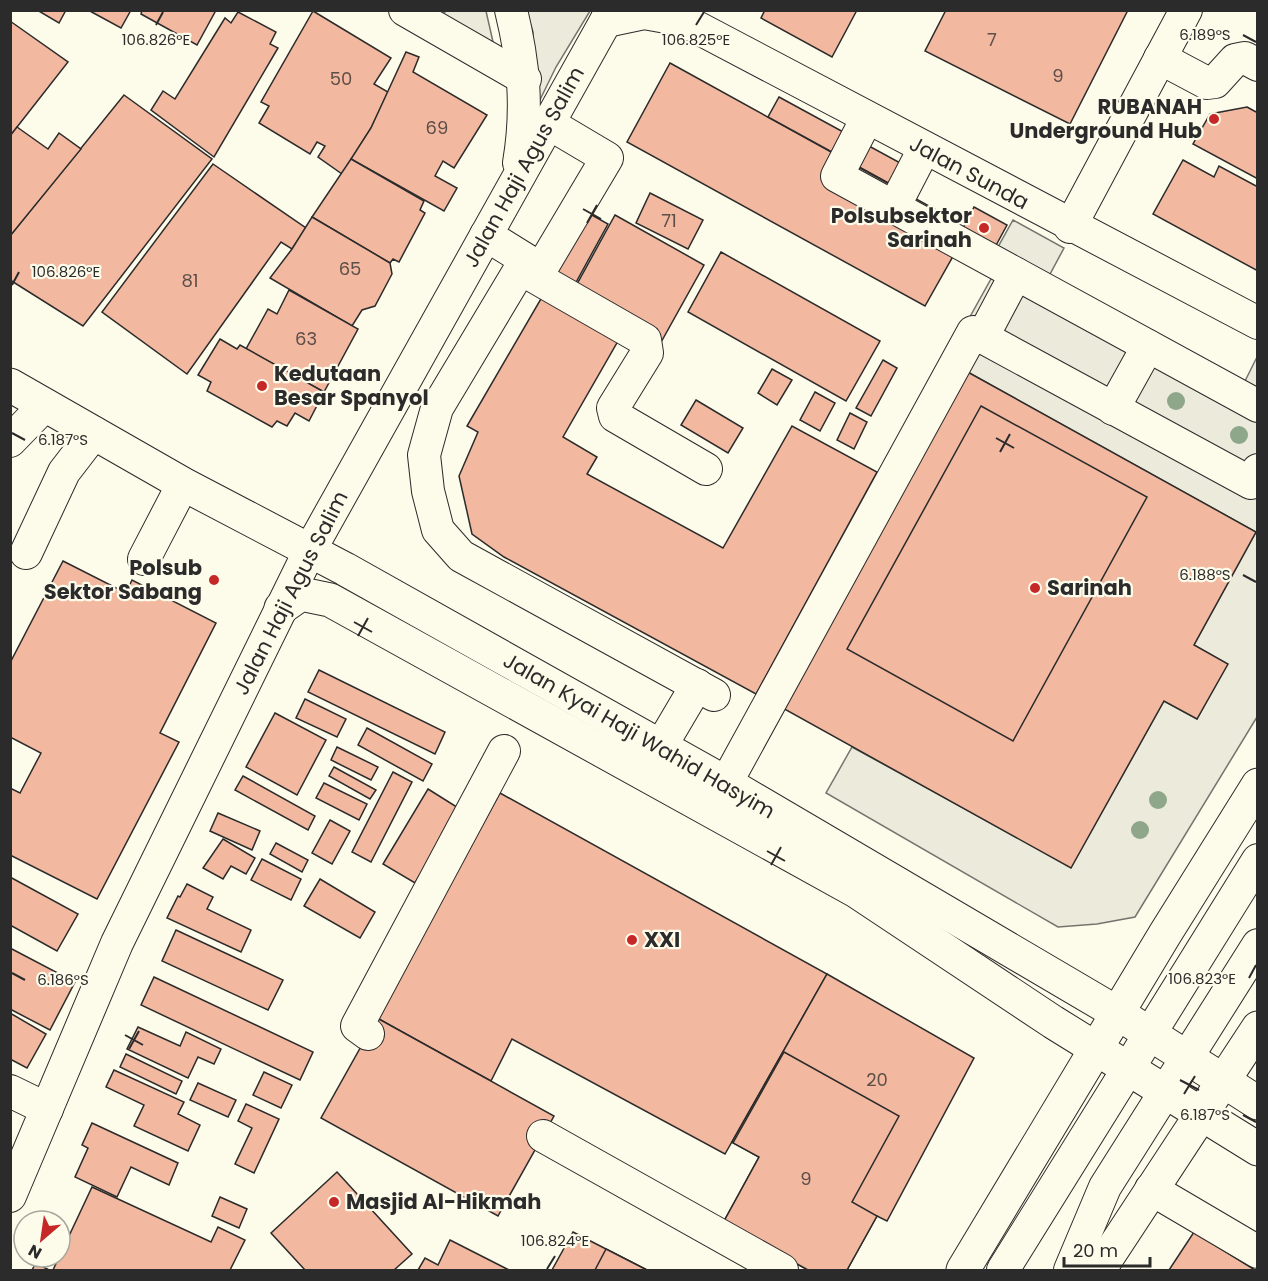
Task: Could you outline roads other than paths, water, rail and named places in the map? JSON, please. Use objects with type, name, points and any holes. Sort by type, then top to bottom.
[{"type":"main road","name":"Jalan Kyai Haji Wahid Hasyim","points":[[10,385],[183,484],[310,550],[726,783],[1119,1014],[1257,1102]]},
{"type":"main road","name":"Jalan Kyai Haji Wahid Hasyim","points":[[281,608],[301,594],[330,600],[856,891],[1053,1022],[1128,1066],[1257,1149]]},
{"type":"main road","points":[[963,1270],[1119,1014],[1165,933],[1257,785]]},
{"type":"main road","points":[[1099,1270],[1257,1028]]},
{"type":"street","points":[[511,10],[525,79],[525,128],[516,181]]},
{"type":"street","points":[[1071,227],[1186,10]]},
{"type":"street","points":[[414,12],[525,79]]},
{"type":"street","name":"Jalan Sunda","points":[[609,16],[644,13],[680,15],[920,147],[1257,323]]},
{"type":"street","name":"Jalan Haji Agus Salim","points":[[10,1196],[117,942],[310,550],[609,16]]},
{"type":"street","points":[[1161,58],[1207,83],[1215,82],[1235,60],[1245,58],[1257,64]]},
{"type":"street","points":[[486,236],[541,269],[607,158],[548,123]]},
{"type":"street","points":[[876,123],[846,180],[1257,406]]},
{"type":"street","points":[[890,205],[920,147]]},
{"type":"street","points":[[661,746],[706,690],[461,556],[438,530],[428,491],[424,455],[437,408],[519,271],[528,273],[645,340],[647,353],[613,408],[615,416],[706,469]]},
{"type":"street","points":[[982,338],[1016,274]]},
{"type":"street","points":[[726,783],[973,332],[1251,483],[1257,470]]},
{"type":"street","points":[[1113,409],[1148,346]]},
{"type":"street","points":[[10,441],[45,405]]},
{"type":"street","points":[[388,410],[429,434]]},
{"type":"street","points":[[26,553],[64,472],[94,433]]},
{"type":"street","points":[[144,559],[183,484]]},
{"type":"street","points":[[368,1034],[357,1026],[504,751]]},
{"type":"street","points":[[1003,1270],[1257,860]]},
{"type":"street","points":[[1070,1270],[1105,1187],[1257,945]]},
{"type":"street","points":[[10,1091],[47,1109]]},
{"type":"street","points":[[543,1136],[782,1270]]},
{"type":"street","points":[[1151,1189],[1257,1252]]},
{"type":"place","name":"RUBANAH Underground Hub","points":[[1214,119]]},
{"type":"place","name":"Polsubsektor Sarinah","points":[[984,228]]},
{"type":"place","name":"Kedutaan Besar Spanyol","points":[[262,386]]},
{"type":"place","name":"Polsub Sektor Sabang","points":[[214,580]]},
{"type":"place","name":"Sarinah","points":[[1035,588]]},
{"type":"place","name":"XXI","points":[[632,940]]},
{"type":"place","name":"Masjid Al-Hikmah","points":[[334,1202]]}]
